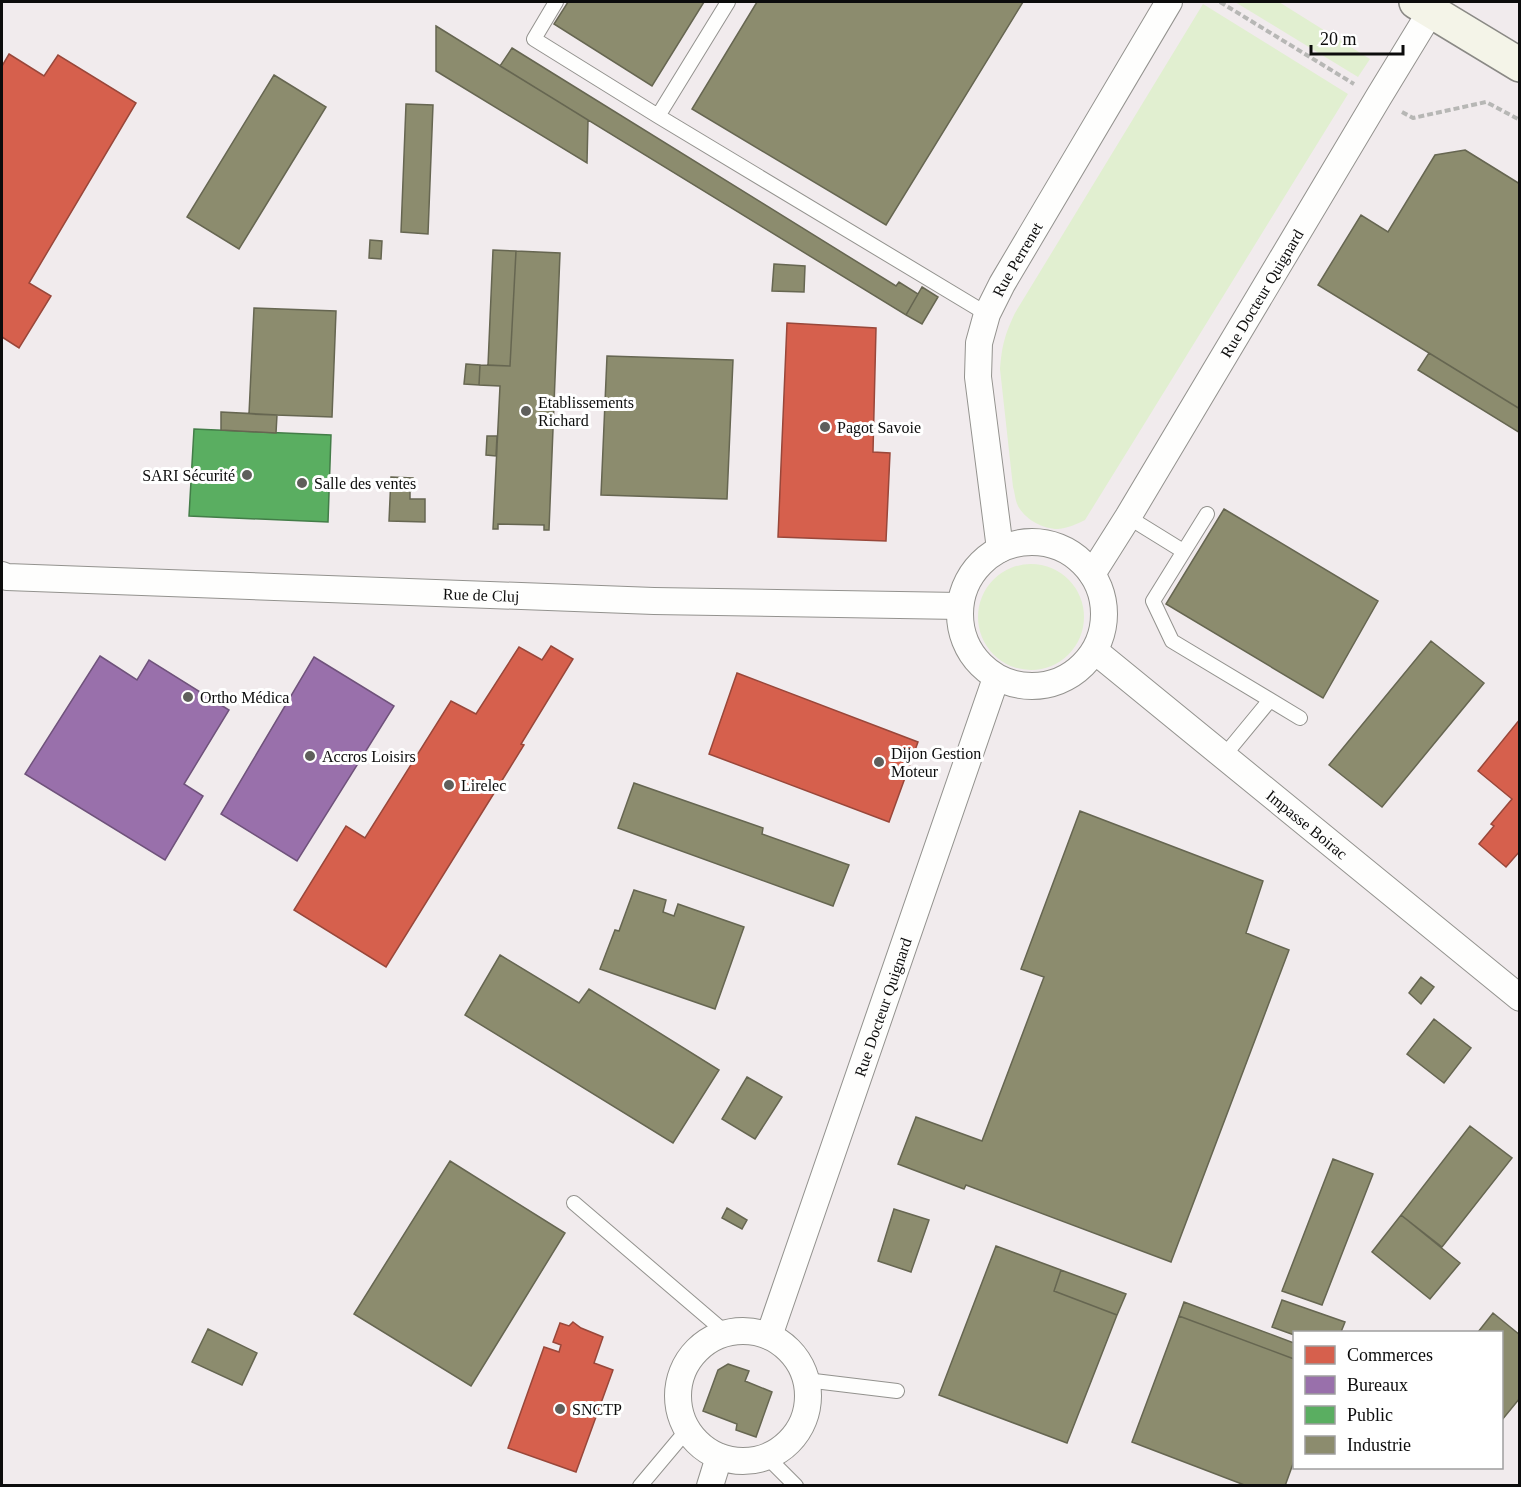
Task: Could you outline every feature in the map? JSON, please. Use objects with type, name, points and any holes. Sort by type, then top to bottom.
[{"type":"main road","points":[[1423,6],[1520,65]]},
{"type":"street","name":"Rue Perrenet","points":[[1000,549],[978,377],[980,343],[987,314],[1002,284],[1169,2]]},
{"type":"street","name":"Rue Docteur Quignard","points":[[1092,574],[1377,98],[1423,6]]},
{"type":"street","points":[[1019,542],[1041,542],[1060,547],[1078,558],[1092,574],[1101,592],[1105,612],[1102,633],[1095,651],[1080,669],[1061,681],[1040,687],[1017,686],[996,678],[977,663],[964,642],[959,619],[962,594],[970,576],[983,560],[1000,549],[1019,542]]},
{"type":"street","name":"Rue de Cluj","points":[[2,575],[654,601],[960,606]]},
{"type":"street","name":"Impasse Boirac","points":[[1095,651],[1520,998]]},
{"type":"street","name":"Rue Docteur Quignard","points":[[770,1336],[996,678]]},
{"type":"street","points":[[748,1331],[770,1336],[786,1347],[798,1362],[806,1380],[808,1398],[805,1417],[796,1433],[783,1447],[767,1457],[751,1461],[735,1461],[719,1457],[700,1446],[687,1430],[679,1411],[677,1391],[682,1371],[693,1354],[708,1340],[726,1333],[748,1331]]},
{"type":"street","points":[[710,1485],[719,1457]]},
{"type":"lane","points":[[556,2],[534,39],[987,314]]},
{"type":"lane","points":[[658,116],[728,2]]},
{"type":"lane","points":[[1207,514],[1154,601],[1172,641],[1300,718]]},
{"type":"lane","points":[[1128,517],[1183,551]]},
{"type":"lane","points":[[1223,757],[1270,700]]},
{"type":"lane","points":[[574,1203],[726,1333]]},
{"type":"lane","points":[[806,1380],[897,1391]]},
{"type":"lane","points":[[640,1485],[687,1430]]},
{"type":"lane","points":[[767,1457],[796,1485]]},
{"type":"shaded area","points":[[2,2],[1519,2],[1519,1485],[2,1486]]},
{"type":"green space","points":[[1235,2],[1279,2],[1370,59],[1358,77]]},
{"type":"green space","points":[[1203,4],[1348,94],[1085,520],[1072,526],[1052,529],[1025,515],[1016,499],[1000,369],[1004,340],[1015,313]]},
{"type":"green space","points":[[1031,564],[1051,568],[1069,579],[1080,597],[1084,617],[1080,637],[1069,655],[1051,666],[1031,670],[1011,666],[993,655],[982,637],[978,617],[982,597],[993,579],[1011,568]]},
{"type":"building: Commerces","points":[[9,54],[44,76],[58,55],[136,103],[29,283],[51,296],[19,348],[2,337],[2,66]]},
{"type":"building: Commerces","points":[[787,323],[876,328],[873,452],[890,453],[886,541],[778,537]]},
{"type":"building: Commerces","name":"Lirelec","points":[[551,646],[573,659],[521,744],[524,745],[386,967],[294,910],[346,826],[365,838],[451,701],[476,714],[519,647],[542,660]]},
{"type":"building: Commerces","points":[[737,673],[918,742],[889,822],[709,754]]},
{"type":"building: Commerces","points":[[1520,719],[1520,851],[1506,867],[1479,844],[1494,826],[1491,824],[1512,799],[1478,771]]},
{"type":"building: Commerces","name":"SNCTP","points":[[573,1322],[603,1337],[594,1363],[613,1370],[576,1472],[508,1448],[544,1347],[559,1352],[561,1345],[553,1342],[560,1323],[569,1326]]},
{"type":"building: Bureaux","points":[[100,656],[137,680],[149,660],[229,710],[184,784],[203,796],[165,860],[25,774]]},
{"type":"building: Bureaux","points":[[314,657],[394,706],[297,861],[221,814]]},
{"type":"building: Public","points":[[194,429],[331,435],[328,522],[189,516]]},
{"type":"building: Industrie","points":[[568,2],[704,2],[652,86],[554,24]]},
{"type":"building: Industrie","points":[[757,2],[1023,2],[886,225],[692,109]]},
{"type":"building: Industrie","points":[[436,26],[588,120],[587,163],[436,71]]},
{"type":"building: Industrie","points":[[512,48],[896,286],[899,282],[918,294],[906,315],[500,66]]},
{"type":"building: Industrie","points":[[274,75],[326,107],[239,249],[187,217]]},
{"type":"building: Industrie","points":[[406,104],[433,105],[428,234],[401,232]]},
{"type":"building: Industrie","points":[[1465,150],[1520,184],[1520,409],[1318,285],[1361,215],[1388,232],[1435,155]]},
{"type":"building: Industrie","points":[[370,240],[382,241],[381,259],[369,258]]},
{"type":"building: Industrie","points":[[493,250],[516,251],[510,366],[488,365]]},
{"type":"building: Industrie","name":"Etablissements Richard","points":[[516,251],[560,253],[549,530],[544,530],[544,525],[498,524],[498,529],[493,529],[500,386],[479,385],[480,365],[510,366]]},
{"type":"building: Industrie","points":[[774,264],[805,266],[804,292],[772,291]]},
{"type":"building: Industrie","points":[[922,287],[938,297],[922,324],[906,315]]},
{"type":"building: Industrie","points":[[254,308],[336,311],[332,417],[249,414]]},
{"type":"building: Industrie","points":[[1429,353],[1520,409],[1520,433],[1418,370]]},
{"type":"building: Industrie","points":[[607,356],[733,360],[727,499],[601,495]]},
{"type":"building: Industrie","points":[[466,364],[480,365],[479,385],[464,384]]},
{"type":"building: Industrie","points":[[221,412],[277,415],[276,433],[221,430]]},
{"type":"building: Industrie","points":[[487,436],[497,436],[496,456],[486,455]]},
{"type":"building: Industrie","points":[[391,477],[413,478],[413,491],[410,491],[410,499],[425,499],[425,522],[389,521]]},
{"type":"building: Industrie","points":[[1224,509],[1378,601],[1323,698],[1166,604]]},
{"type":"building: Industrie","points":[[1431,641],[1484,683],[1382,807],[1329,765]]},
{"type":"building: Industrie","points":[[634,783],[763,828],[762,834],[849,865],[833,906],[618,828]]},
{"type":"building: Industrie","points":[[1080,811],[1263,881],[1246,933],[1289,950],[1171,1262],[966,1185],[964,1189],[898,1164],[916,1117],[982,1141],[1044,977],[1021,969]]},
{"type":"building: Industrie","points":[[634,890],[666,900],[663,912],[674,916],[678,904],[744,927],[715,1009],[600,969],[615,930],[619,931]]},
{"type":"building: Industrie","points":[[500,955],[579,1003],[589,989],[719,1070],[673,1143],[465,1015]]},
{"type":"building: Industrie","points":[[1421,977],[1434,987],[1421,1004],[1409,993]]},
{"type":"building: Industrie","points":[[1434,1019],[1471,1048],[1444,1083],[1407,1054]]},
{"type":"building: Industrie","points":[[747,1077],[782,1097],[755,1139],[722,1119]]},
{"type":"building: Industrie","points":[[1470,1126],[1512,1158],[1442,1247],[1401,1215]]},
{"type":"building: Industrie","points":[[1333,1159],[1373,1174],[1322,1305],[1282,1291]]},
{"type":"building: Industrie","points":[[450,1161],[565,1233],[471,1386],[354,1314]]},
{"type":"building: Industrie","points":[[727,1208],[747,1220],[742,1229],[722,1218]]},
{"type":"building: Industrie","points":[[894,1209],[929,1220],[911,1272],[878,1261]]},
{"type":"building: Industrie","points":[[1401,1215],[1460,1263],[1430,1299],[1372,1252]]},
{"type":"building: Industrie","points":[[996,1246],[1061,1270],[1054,1291],[1117,1315],[1067,1443],[939,1395]]},
{"type":"building: Industrie","points":[[1061,1270],[1126,1294],[1117,1315],[1054,1291]]},
{"type":"building: Industrie","points":[[1282,1300],[1345,1322],[1341,1331],[1293,1331],[1293,1335],[1272,1327]]},
{"type":"building: Industrie","points":[[1184,1302],[1293,1343],[1293,1359],[1179,1316]]},
{"type":"building: Industrie","points":[[1493,1313],[1520,1335],[1520,1398],[1503,1419],[1503,1331],[1479,1331]]},
{"type":"building: Industrie","points":[[1179,1316],[1293,1359],[1293,1464],[1285,1486],[1247,1486],[1132,1442]]},
{"type":"building: Industrie","points":[[208,1329],[257,1353],[242,1385],[192,1362]]},
{"type":"building: Industrie","points":[[728,1364],[749,1371],[745,1381],[772,1392],[756,1437],[736,1430],[737,1424],[703,1411],[718,1370]]},
{"type":"place","name":"Etablissements Richard","points":[[526,411]]},
{"type":"place","name":"Pagot Savoie","points":[[825,427]]},
{"type":"place","name":"SARI Sécurité","points":[[247,475]]},
{"type":"place","name":"Salle des ventes","points":[[302,483]]},
{"type":"place","name":"Ortho Médica","points":[[188,697]]},
{"type":"place","name":"Accros Loisirs","points":[[310,756]]},
{"type":"place","name":"Dijon Gestion Moteur","points":[[879,762]]},
{"type":"place","name":"Lirelec","points":[[449,785]]},
{"type":"place","name":"SNCTP","points":[[560,1409]]}]
